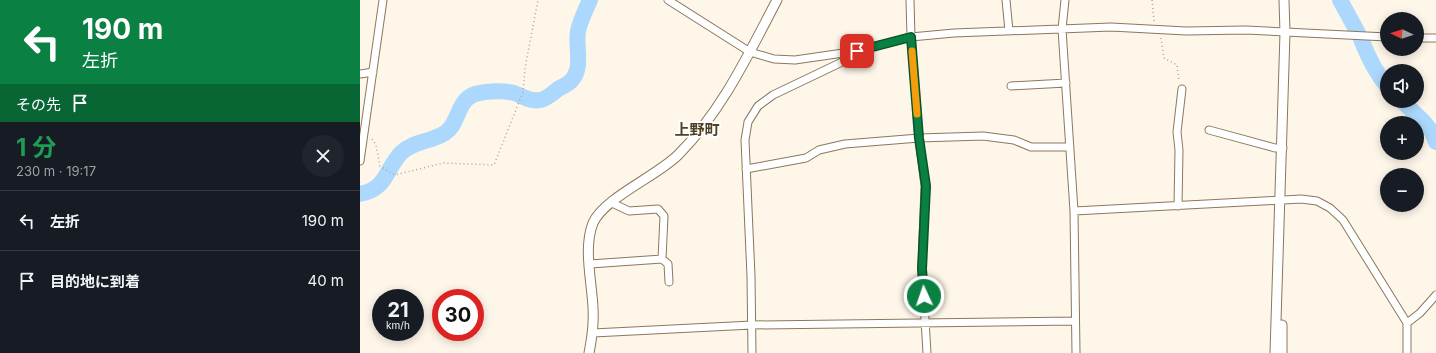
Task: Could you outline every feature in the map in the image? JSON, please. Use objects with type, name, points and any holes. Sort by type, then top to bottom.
[{"type":"street","points":[[360,161],[383,0]]},
{"type":"street","points":[[668,0],[750,52],[774,59],[795,60],[857,51],[911,37],[1111,26],[1157,30],[1380,36]]},
{"type":"street","points":[[589,353],[593,334],[590,233],[594,222],[605,208],[676,157],[705,126],[730,88],[777,0]]},
{"type":"street","points":[[910,0],[911,37],[919,138],[926,186],[922,269],[927,353]]},
{"type":"street","points":[[1006,0],[1009,31]]},
{"type":"street","points":[[1065,0],[1062,29],[1074,211],[1076,353]]},
{"type":"street","points":[[1275,353],[1286,33],[1284,0]]},
{"type":"street","points":[[1424,38],[1436,38]]},
{"type":"street","points":[[752,353],[745,140],[748,122],[758,106],[773,95],[842,62],[857,51]]},
{"type":"street","points":[[360,74],[373,72]]},
{"type":"street","points":[[1010,86],[1066,83]]},
{"type":"street","points":[[1178,206],[1179,150],[1177,132],[1182,89]]},
{"type":"street","points":[[1209,130],[1275,148],[1282,148]]},
{"type":"street","points":[[746,169],[806,158],[819,150],[846,144],[919,138],[983,136],[1014,140],[1031,147],[1070,147]]},
{"type":"street","points":[[1074,211],[1281,200],[1316,201],[1330,208],[1343,220],[1407,323],[1407,353]]},
{"type":"street","points":[[612,203],[628,211],[658,209],[664,216],[662,259]]},
{"type":"street","points":[[590,264],[662,259],[668,264],[669,282]]},
{"type":"street","points":[[1278,290],[1283,337],[1282,353]]},
{"type":"street","points":[[1407,323],[1420,313],[1436,295]]},
{"type":"street","points":[[593,334],[752,325],[926,322],[1075,322]]},
{"type":"path","points":[[363,137],[373,140],[376,145],[380,166],[384,170],[395,175],[443,163],[494,165],[523,92],[525,68],[538,0]]},
{"type":"path","points":[[1152,0],[1164,58],[1177,65],[1182,89]]},
{"type":"waterway","points":[[360,194],[369,192],[376,188],[385,178],[396,159],[406,149],[440,136],[450,129],[461,107],[469,97],[475,94],[505,91],[530,99],[540,100],[570,82],[577,70],[578,31],[590,0]]},
{"type":"waterway","points":[[1340,0],[1358,33]]},
{"type":"waterway","points":[[1361,39],[1372,64],[1380,76]]},
{"type":"waterway","points":[[1409,108],[1432,132],[1436,142]]},
{"type":"slow traffic","points":[[912,51],[917,114]]},
{"type":"district","name":"上野町","points":[[697,130]]},
{"type":"route","points":[[857,51],[911,37],[919,138],[926,186],[922,269],[924,296]]}]
